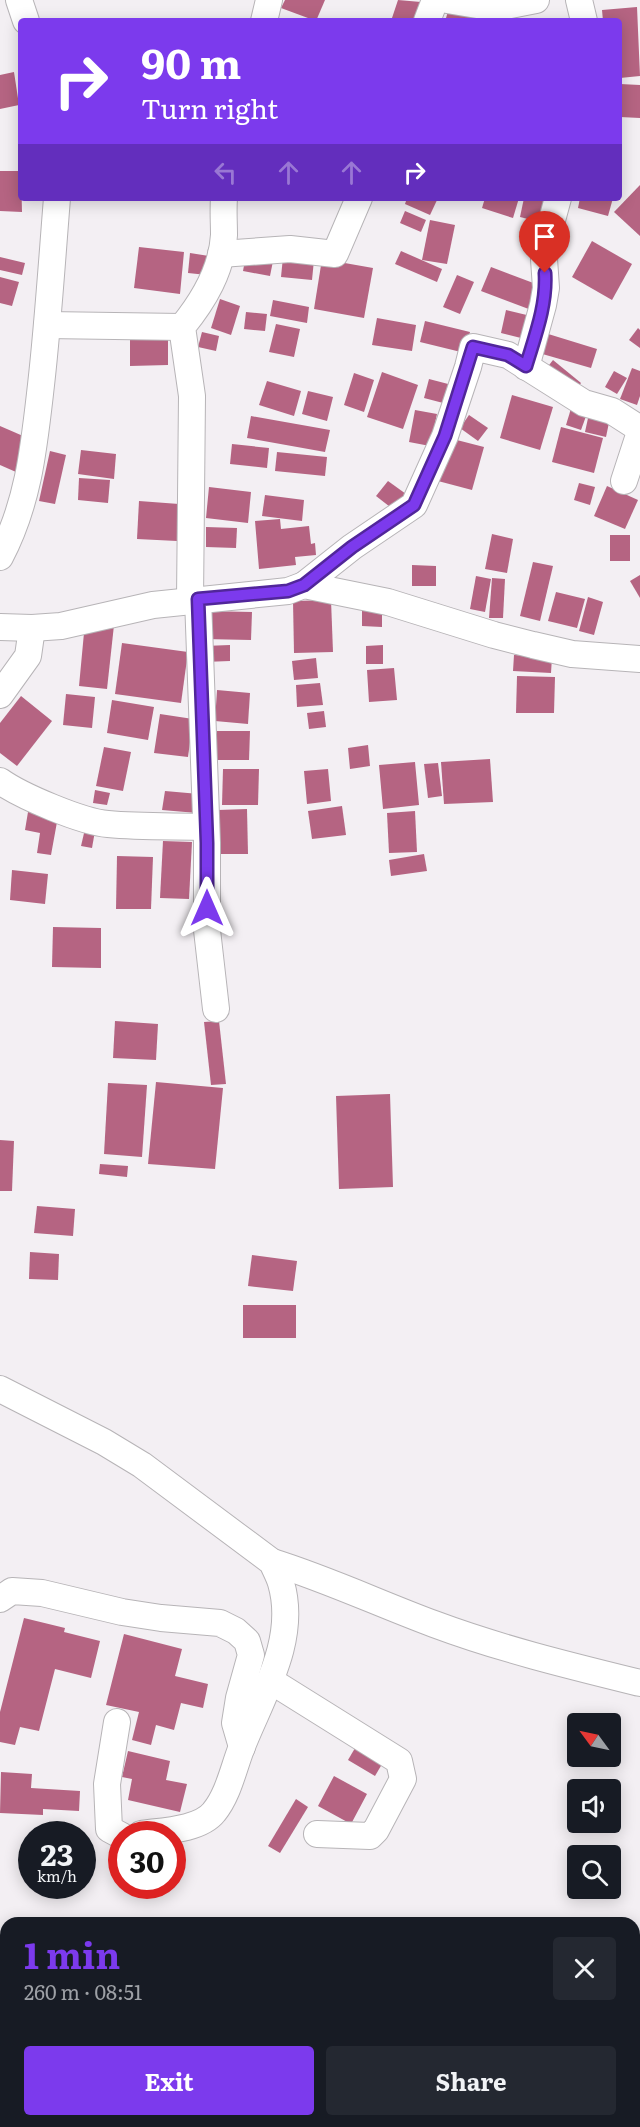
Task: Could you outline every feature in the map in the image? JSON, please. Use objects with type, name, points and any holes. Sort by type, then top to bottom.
[{"type":"street","points":[[19,0],[25,18]]},
{"type":"street","points":[[265,18],[269,0]]},
{"type":"street","points":[[428,18],[435,0]]},
{"type":"street","points":[[447,0],[495,8],[536,0]]},
{"type":"street","points":[[579,0],[583,18]]},
{"type":"street","points":[[0,557],[16,519],[29,478],[47,325],[57,201]]},
{"type":"street","points":[[216,1009],[207,930],[206,827],[194,600],[192,396],[182,327],[197,309],[208,289],[221,254],[224,236],[224,201]]},
{"type":"street","points":[[221,254],[290,249],[335,255],[358,201]]},
{"type":"street","points":[[526,366],[543,305],[546,288],[544,259],[557,201]]},
{"type":"street","points":[[47,325],[182,327]]},
{"type":"street","points":[[0,627],[32,628],[89,621],[153,605],[288,591],[304,585],[352,547],[414,505],[445,436],[473,347],[508,355],[584,403],[612,411],[640,431],[624,481]]},
{"type":"street","points":[[304,585],[388,602],[533,645],[572,654],[640,659]]},
{"type":"street","points":[[0,695],[28,656],[32,628]]},
{"type":"street","points":[[0,781],[11,789],[58,809],[105,824],[206,827]]},
{"type":"street","points":[[0,1389],[104,1442],[142,1465],[272,1562],[456,1631],[555,1661],[640,1683]]},
{"type":"street","points":[[186,1827],[213,1814],[225,1793],[271,1681],[281,1648],[285,1607],[281,1583],[272,1562]]},
{"type":"street","points":[[0,1599],[12,1591],[42,1593],[122,1612],[220,1623],[236,1631],[247,1641],[251,1655],[239,1698],[235,1723],[242,1747]]},
{"type":"street","points":[[271,1681],[399,1761],[403,1779],[376,1830],[370,1836],[317,1834]]},
{"type":"street","points":[[109,1821],[107,1784],[117,1722]]},
{"type":"building","points":[[285,0],[325,0],[317,18],[308,18],[281,8]]},
{"type":"building","points":[[398,0],[421,2],[416,18],[392,18]]},
{"type":"building","points":[[637,7],[640,76],[622,78],[622,18],[603,18],[602,10]]},
{"type":"building","points":[[449,8],[478,17],[478,18],[446,18]]},
{"type":"building","points":[[14,72],[18,105],[0,109],[0,75]]},
{"type":"building","points":[[622,84],[640,85],[640,118],[622,117]]},
{"type":"building","points":[[0,171],[18,171],[18,201],[22,201],[22,212],[0,211]]},
{"type":"building","points":[[640,185],[640,236],[614,212]]},
{"type":"building","points":[[406,201],[437,201],[430,215],[405,204]]},
{"type":"building","points":[[484,201],[518,201],[513,218],[482,208]]},
{"type":"building","points":[[523,201],[548,201],[548,224],[520,217]]},
{"type":"building","points":[[579,201],[612,201],[608,216],[578,208]]},
{"type":"building","points":[[405,211],[426,220],[421,232],[400,223]]},
{"type":"building","points":[[430,220],[455,225],[447,264],[422,260]]},
{"type":"building","points":[[592,241],[632,264],[612,300],[572,277]]},
{"type":"building","points":[[139,247],[184,252],[180,294],[134,288]]},
{"type":"building","points":[[401,251],[442,269],[437,282],[395,264]]},
{"type":"building","points":[[190,253],[209,256],[207,275],[188,273]]},
{"type":"building","points":[[246,255],[273,261],[270,276],[243,271]]},
{"type":"building","points":[[0,257],[25,263],[22,275],[0,270]]},
{"type":"building","points":[[283,257],[314,260],[312,280],[281,277]]},
{"type":"building","points":[[322,259],[373,268],[364,318],[314,309]]},
{"type":"building","points":[[491,267],[544,287],[534,311],[481,291]]},
{"type":"building","points":[[457,275],[474,282],[460,314],[443,307]]},
{"type":"building","points":[[0,277],[19,282],[12,306],[0,303]]},
{"type":"building","points":[[220,299],[240,306],[231,335],[211,328]]},
{"type":"building","points":[[273,300],[309,307],[307,323],[270,316]]},
{"type":"building","points":[[506,310],[535,317],[529,340],[501,333]]},
{"type":"building","points":[[246,312],[267,314],[265,331],[244,329]]},
{"type":"building","points":[[377,318],[416,325],[412,351],[372,345]]},
{"type":"building","points":[[425,321],[470,332],[465,353],[420,342]]},
{"type":"building","points":[[276,324],[300,329],[294,357],[269,352]]},
{"type":"building","points":[[638,328],[640,330],[640,348],[629,340]]},
{"type":"building","points":[[130,329],[168,329],[168,365],[130,366]]},
{"type":"building","points":[[202,332],[219,336],[216,351],[198,347]]},
{"type":"building","points":[[545,333],[597,349],[591,368],[539,353]]},
{"type":"building","points":[[553,360],[581,383],[575,392],[546,369]]},
{"type":"building","points":[[632,368],[640,371],[640,396],[637,405],[620,399]]},
{"type":"building","points":[[614,371],[627,378],[617,394],[605,387]]},
{"type":"building","points":[[382,372],[418,385],[403,429],[367,417]]},
{"type":"building","points":[[354,373],[374,380],[364,412],[344,405]]},
{"type":"building","points":[[429,379],[452,385],[447,404],[424,398]]},
{"type":"building","points":[[267,381],[301,391],[294,416],[259,405]]},
{"type":"building","points":[[308,391],[333,397],[327,421],[302,414]]},
{"type":"building","points":[[512,395],[553,407],[540,450],[500,438]]},
{"type":"building","points":[[573,402],[589,408],[581,430],[566,425]]},
{"type":"building","points":[[590,409],[611,413],[606,437],[585,432]]},
{"type":"building","points":[[415,410],[437,414],[430,446],[409,442]]},
{"type":"building","points":[[469,415],[488,428],[478,441],[460,428]]},
{"type":"building","points":[[251,416],[330,430],[325,452],[247,438]]},
{"type":"building","points":[[0,426],[30,439],[16,472],[0,465]]},
{"type":"building","points":[[561,427],[603,438],[594,473],[552,462]]},
{"type":"building","points":[[449,438],[484,447],[472,490],[438,481]]},
{"type":"building","points":[[232,444],[269,448],[267,468],[230,464]]},
{"type":"building","points":[[81,450],[116,454],[114,479],[78,474]]},
{"type":"building","points":[[50,451],[66,455],[55,504],[39,501]]},
{"type":"building","points":[[277,452],[327,457],[325,476],[275,471]]},
{"type":"building","points":[[79,478],[110,480],[108,503],[78,500]]},
{"type":"building","points":[[388,481],[406,494],[394,510],[376,496]]},
{"type":"building","points":[[579,483],[595,487],[590,505],[574,500]]},
{"type":"building","points":[[607,486],[638,500],[625,529],[594,516]]},
{"type":"building","points":[[209,487],[251,492],[248,523],[206,518]]},
{"type":"building","points":[[265,495],[304,500],[302,521],[262,516]]},
{"type":"building","points":[[139,501],[179,504],[177,541],[137,539]]},
{"type":"building","points":[[280,519],[281,529],[309,526],[311,544],[315,543],[316,555],[295,557],[296,565],[259,569],[255,521]]},
{"type":"building","points":[[206,527],[237,528],[236,548],[206,547]]},
{"type":"building","points":[[492,534],[513,539],[507,573],[485,569]]},
{"type":"building","points":[[610,535],[630,535],[630,561],[610,561]]},
{"type":"building","points":[[533,562],[553,566],[540,621],[520,616]]},
{"type":"building","points":[[412,565],[436,566],[436,586],[412,586]]},
{"type":"building","points":[[640,575],[640,598],[630,581]]},
{"type":"building","points":[[476,576],[491,579],[485,612],[470,609]]},
{"type":"building","points":[[492,578],[505,579],[503,618],[489,618]]},
{"type":"building","points":[[556,592],[585,599],[577,628],[548,621]]},
{"type":"building","points":[[588,597],[603,602],[594,635],[579,631]]},
{"type":"building","points":[[331,600],[333,652],[294,653],[293,601]]},
{"type":"building","points":[[362,610],[382,611],[382,627],[362,626]]},
{"type":"building","points":[[205,611],[252,612],[251,640],[204,639]]},
{"type":"building","points":[[85,622],[114,625],[107,689],[79,686]]},
{"type":"building","points":[[122,643],[188,652],[181,703],[115,694]]},
{"type":"building","points":[[230,645],[230,661],[204,662],[204,646]]},
{"type":"building","points":[[383,645],[383,664],[366,664],[366,646]]},
{"type":"building","points":[[514,655],[552,657],[551,673],[513,671]]},
{"type":"building","points":[[316,658],[318,678],[294,680],[292,661]]},
{"type":"building","points":[[394,668],[397,700],[369,702],[367,670]]},
{"type":"building","points":[[517,676],[555,677],[554,713],[516,713]]},
{"type":"building","points":[[320,683],[323,705],[297,707],[296,685]]},
{"type":"building","points":[[217,690],[250,693],[248,724],[215,721]]},
{"type":"building","points":[[66,694],[95,697],[92,728],[63,725]]},
{"type":"building","points":[[21,696],[52,721],[17,766],[0,753],[0,723]]},
{"type":"building","points":[[112,700],[154,707],[148,740],[107,733]]},
{"type":"building","points":[[324,711],[326,727],[309,729],[307,713]]},
{"type":"building","points":[[160,714],[193,719],[188,757],[154,753]]},
{"type":"building","points":[[217,731],[250,731],[249,760],[217,760]]},
{"type":"building","points":[[368,745],[370,766],[350,769],[348,748]]},
{"type":"building","points":[[104,747],[131,752],[123,791],[96,786]]},
{"type":"building","points":[[490,759],[493,802],[444,804],[441,762]]},
{"type":"building","points":[[415,762],[419,805],[383,809],[379,765]]},
{"type":"building","points":[[438,763],[442,796],[428,798],[424,764]]},
{"type":"building","points":[[223,769],[259,769],[258,805],[222,805]]},
{"type":"building","points":[[328,769],[331,801],[307,804],[304,771]]},
{"type":"building","points":[[95,790],[110,793],[107,805],[93,803]]},
{"type":"building","points":[[165,791],[199,794],[197,813],[162,810]]},
{"type":"building","points":[[29,806],[59,811],[51,855],[37,853],[40,833],[25,830]]},
{"type":"building","points":[[342,806],[346,835],[312,839],[308,811]]},
{"type":"building","points":[[247,809],[248,854],[218,854],[218,810]]},
{"type":"building","points":[[415,811],[417,852],[389,853],[387,813]]},
{"type":"building","points":[[85,829],[95,831],[92,848],[81,846]]},
{"type":"building","points":[[163,841],[192,842],[189,899],[160,898]]},
{"type":"building","points":[[424,854],[427,871],[391,876],[389,860]]},
{"type":"building","points":[[117,856],[153,857],[151,909],[116,909]]},
{"type":"building","points":[[12,870],[48,874],[45,904],[10,900]]},
{"type":"building","points":[[53,927],[101,928],[101,968],[52,967]]},
{"type":"building","points":[[115,1021],[158,1024],[156,1060],[113,1058]]},
{"type":"building","points":[[219,1021],[226,1084],[211,1085],[204,1022]]},
{"type":"building","points":[[156,1082],[223,1088],[215,1169],[148,1164]]},
{"type":"building","points":[[108,1083],[147,1085],[142,1157],[104,1154]]},
{"type":"building","points":[[390,1094],[393,1187],[339,1189],[336,1096]]},
{"type":"building","points":[[0,1140],[14,1141],[12,1191],[0,1191]]},
{"type":"building","points":[[100,1164],[128,1166],[127,1177],[99,1174]]},
{"type":"building","points":[[37,1206],[75,1209],[73,1236],[34,1233]]},
{"type":"building","points":[[30,1252],[59,1254],[58,1280],[29,1279]]},
{"type":"building","points":[[252,1255],[297,1261],[293,1291],[248,1286]]},
{"type":"building","points":[[243,1305],[296,1305],[296,1338],[243,1338]]},
{"type":"building","points":[[24,1618],[65,1628],[64,1632],[100,1641],[91,1678],[55,1669],[39,1731],[20,1727],[15,1745],[0,1742],[0,1712]]},
{"type":"building","points":[[124,1634],[182,1649],[175,1676],[208,1684],[203,1708],[181,1703],[174,1730],[156,1725],[151,1745],[132,1740],[139,1712],[106,1705]]},
{"type":"building","points":[[358,1743],[385,1759],[375,1776],[348,1760]]},
{"type":"building","points":[[128,1751],[170,1761],[166,1780],[187,1784],[180,1812],[128,1800],[132,1779],[122,1777]]},
{"type":"building","points":[[1,1772],[32,1774],[31,1788],[80,1791],[79,1811],[43,1809],[43,1815],[0,1813]]},
{"type":"building","points":[[334,1776],[367,1794],[351,1824],[318,1806]]},
{"type":"building","points":[[296,1799],[308,1807],[280,1853],[268,1846]]},
{"type":"route","points":[[207,908],[207,843],[198,599],[288,591],[304,585],[352,547],[414,505],[445,436],[473,347],[508,355],[526,366],[543,305],[546,288],[545,273]]}]
